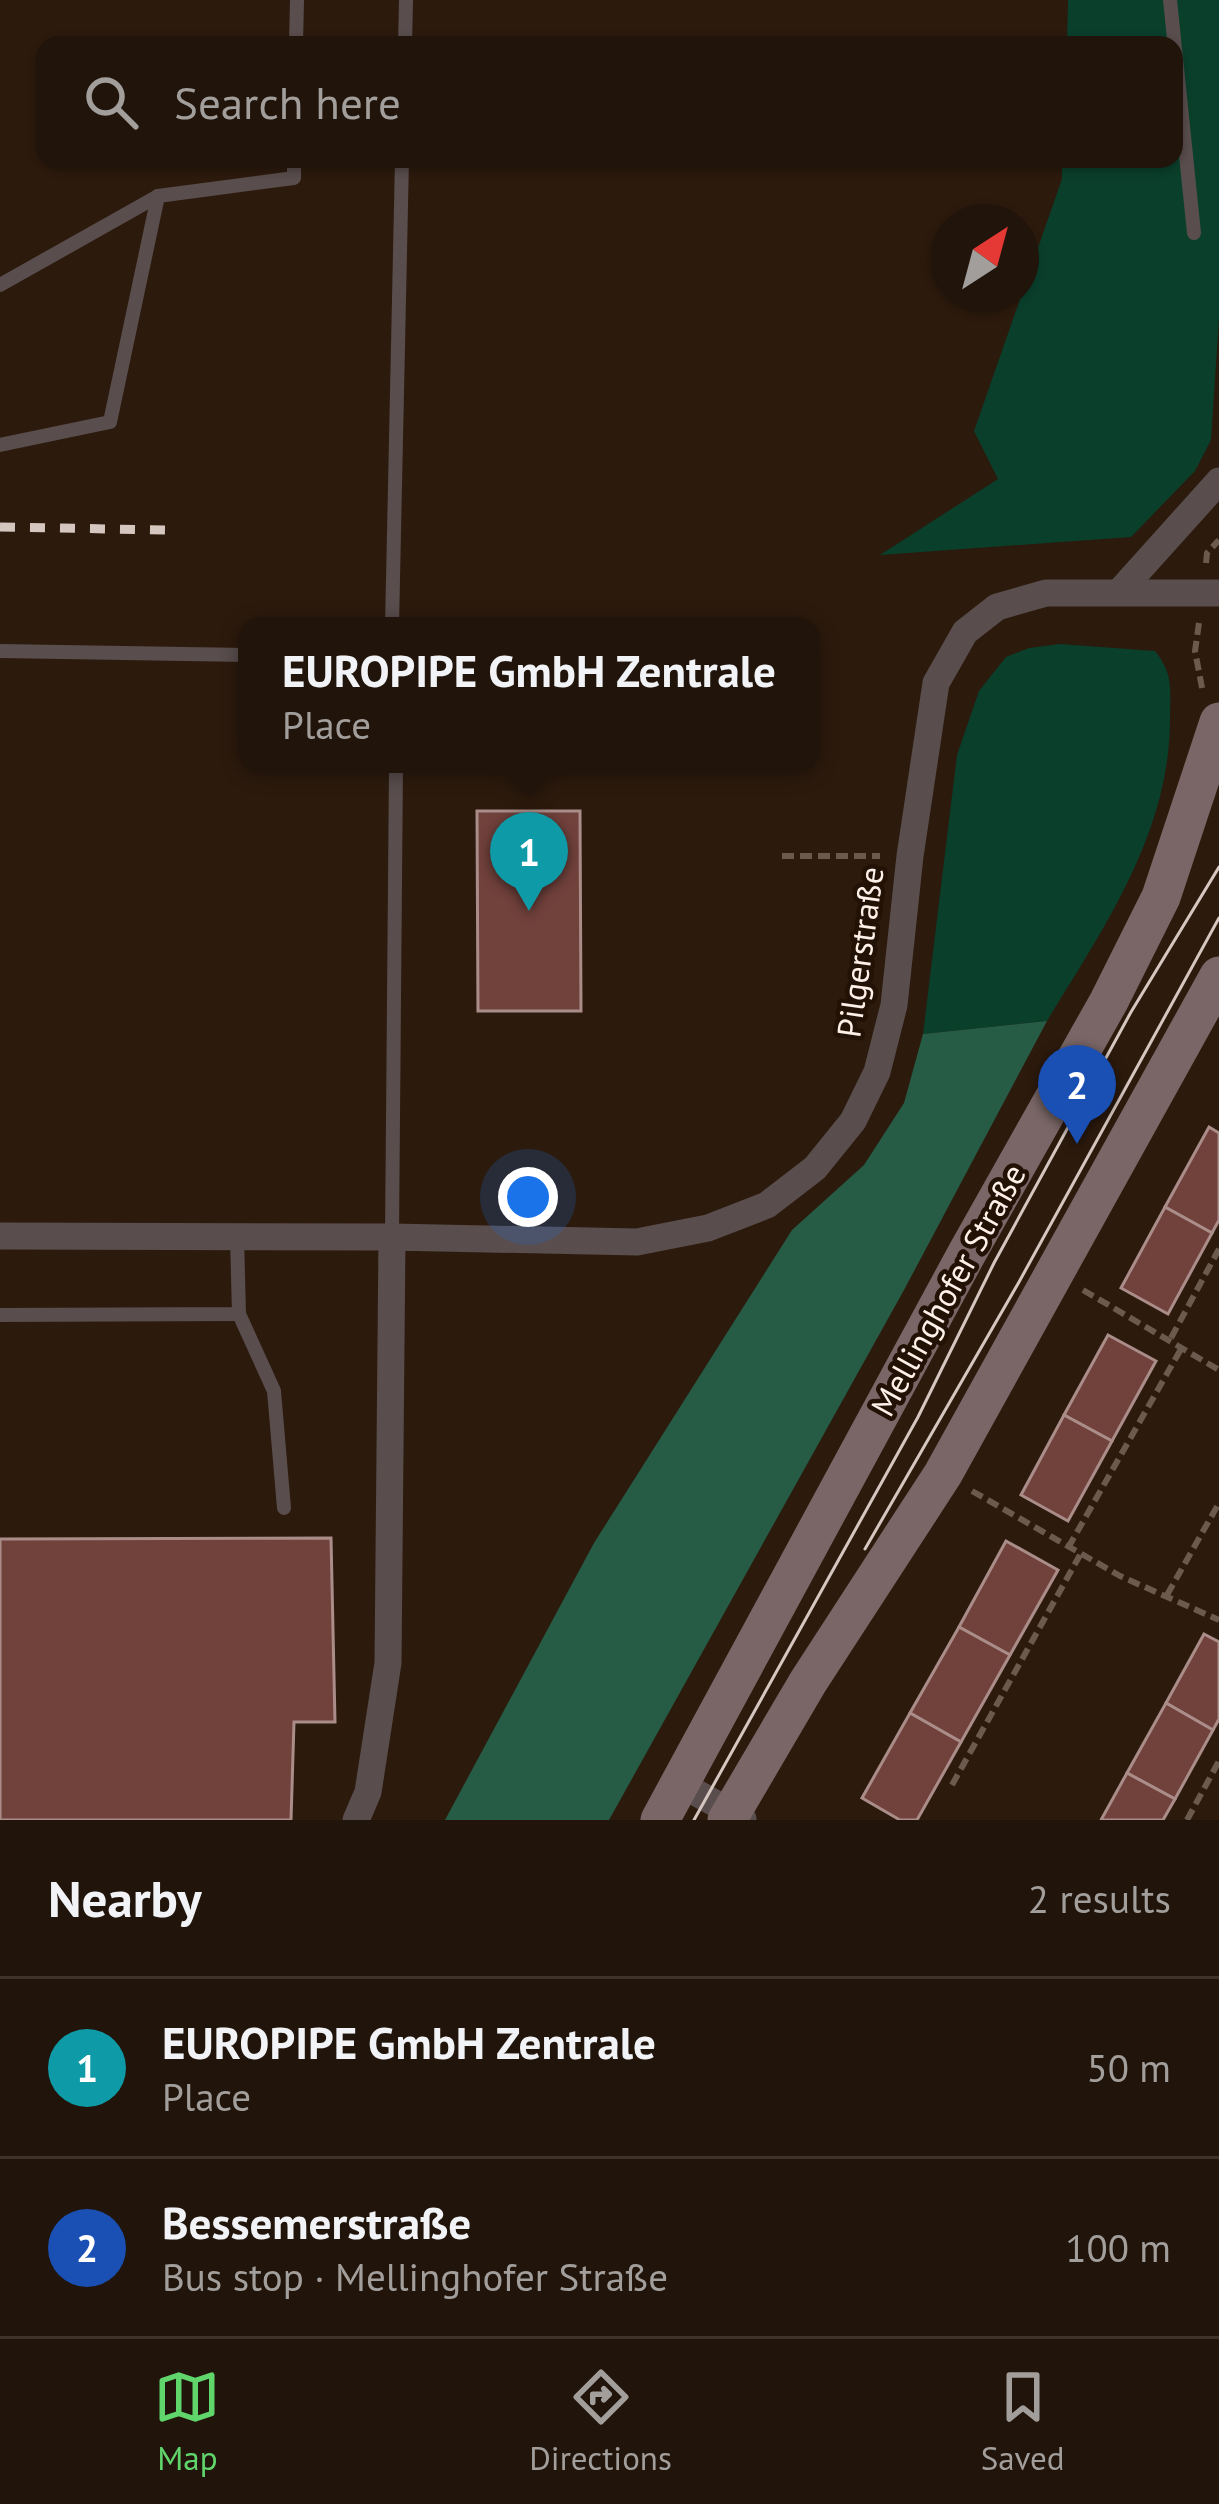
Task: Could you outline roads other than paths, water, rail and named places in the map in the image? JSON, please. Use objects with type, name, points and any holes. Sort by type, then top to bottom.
[{"type":"main road","name":"Mellinghofer Straße","points":[[660,1820],[1109,1000],[1161,897],[1216,736]]},
{"type":"main road","points":[[735,1818],[808,1682],[943,1474],[1219,977]]},
{"type":"street","points":[[1121,590],[1219,481]]},
{"type":"street","name":"Pilgerstraße","points":[[0,1236],[637,1242],[708,1228],[767,1205],[815,1168],[853,1121],[877,1072],[894,1005],[936,683],[965,632],[997,607],[1046,592],[1212,593]]},
{"type":"street","points":[[356,1820],[368,1792],[388,1663],[392,1237]]},
{"type":"street","points":[[679,1783],[735,1818]]},
{"type":"lane","points":[[296,36],[297,0]]},
{"type":"lane","points":[[405,36],[406,0]]},
{"type":"lane","points":[[1170,0],[1174,36]]},
{"type":"lane","points":[[1183,126],[1194,233]]},
{"type":"lane","points":[[0,285],[158,196],[294,178],[294,168]]},
{"type":"lane","points":[[392,617],[402,168]]},
{"type":"lane","points":[[0,445],[110,422],[158,196]]},
{"type":"lane","points":[[0,652],[238,655]]},
{"type":"lane","points":[[392,1237],[396,773]]},
{"type":"lane","points":[[237,1237],[239,1314],[274,1391],[284,1508]]},
{"type":"lane","points":[[0,1315],[239,1314]]},
{"type":"tram line","points":[[694,1820],[918,1417],[994,1263],[1131,1012],[1219,867]]},
{"type":"tram line","points":[[865,1549],[1019,1282],[1219,918]]},
{"type":"railway","points":[[0,527],[167,530]]},
{"type":"place","name":"EUROPIPE GmbH Zentrale","points":[[529,911]]},
{"type":"place","name":"Bessemerstraße","points":[[1077,1144]]}]
